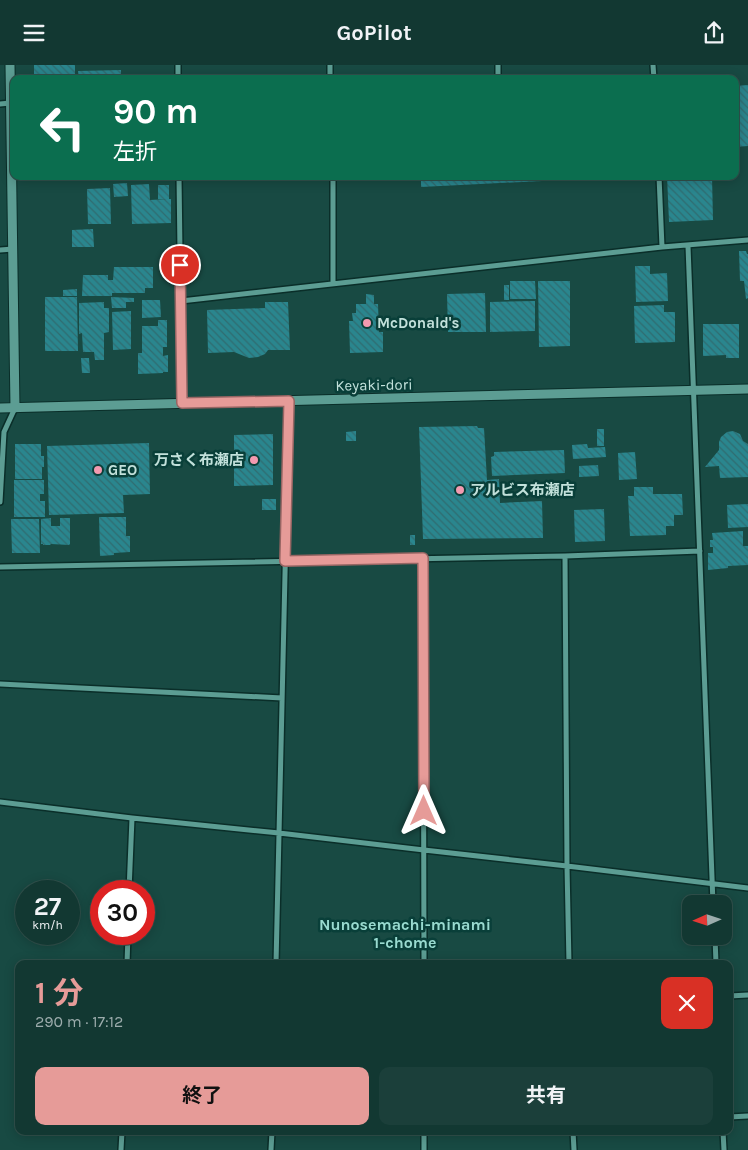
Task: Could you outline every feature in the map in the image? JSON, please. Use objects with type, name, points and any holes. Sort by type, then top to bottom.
[{"type":"street","points":[[0,103],[10,103],[10,65]]},
{"type":"street","points":[[0,502],[4,432],[15,408],[12,180]]},
{"type":"street","points":[[179,180],[182,403]]},
{"type":"street","points":[[333,180],[333,283]]},
{"type":"street","points":[[658,180],[662,247]]},
{"type":"street","points":[[181,301],[748,239]]},
{"type":"street","points":[[688,246],[714,895]]},
{"type":"street","points":[[0,250],[13,249]]},
{"type":"street","name":"Keyaki-dori","points":[[0,408],[748,389]]},
{"type":"street","points":[[276,960],[289,401]]},
{"type":"street","points":[[0,567],[565,556],[700,551]]},
{"type":"street","points":[[565,556],[567,865],[570,960]]},
{"type":"street","points":[[423,558],[424,960]]},
{"type":"street","points":[[0,684],[282,698]]},
{"type":"street","points":[[0,802],[424,851],[567,865],[748,888]]},
{"type":"street","points":[[129,880],[132,818]]},
{"type":"street","points":[[127,960],[128,945]]},
{"type":"street","points":[[715,945],[716,960]]},
{"type":"street","points":[[733,996],[748,995]]},
{"type":"street","points":[[733,1117],[748,1116]]},
{"type":"street","points":[[121,1150],[122,1135]]},
{"type":"street","points":[[271,1150],[272,1135]]},
{"type":"street","points":[[424,1135],[424,1150]]},
{"type":"street","points":[[573,1135],[574,1150]]},
{"type":"street","points":[[723,1135],[724,1150]]},
{"type":"building","points":[[34,65],[75,65],[75,75],[34,75]]},
{"type":"building","points":[[121,70],[121,75],[78,75],[78,71]]},
{"type":"building","points":[[748,85],[748,146],[739,147],[739,86]]},
{"type":"building","points":[[421,180],[542,180],[542,181],[421,187]]},
{"type":"building","points":[[667,180],[712,180],[713,220],[669,222]]},
{"type":"building","points":[[127,183],[128,196],[114,197],[113,184]]},
{"type":"building","points":[[149,184],[150,200],[167,199],[158,199],[158,185],[169,185],[171,223],[132,224],[131,185]]},
{"type":"building","points":[[110,188],[111,224],[88,224],[87,189]]},
{"type":"building","points":[[93,229],[94,247],[72,247],[72,230]]},
{"type":"building","points":[[739,251],[746,251],[748,254],[748,298],[746,299],[744,281],[740,281]]},
{"type":"building","points":[[635,266],[650,266],[650,274],[667,273],[668,301],[636,302]]},
{"type":"building","points":[[114,267],[153,267],[153,288],[145,288],[145,293],[112,293],[112,296],[82,296],[83,275],[108,275],[108,280],[113,280]]},
{"type":"building","points":[[510,281],[535,281],[536,299],[510,299]]},
{"type":"building","points":[[538,281],[570,281],[570,346],[539,347]]},
{"type":"building","points":[[504,285],[509,285],[509,300],[504,300]]},
{"type":"building","points":[[77,289],[77,296],[63,296],[63,290]]},
{"type":"building","points":[[485,293],[486,332],[448,332],[447,294]]},
{"type":"building","name":"McDonald's","points":[[366,294],[374,295],[374,304],[378,304],[379,332],[383,332],[383,352],[350,353],[349,321],[353,321],[352,313],[356,313],[356,304],[366,304]]},
{"type":"building","points":[[45,297],[77,297],[78,351],[45,351]]},
{"type":"building","points":[[111,297],[134,298],[134,302],[126,302],[126,308],[112,308]]},
{"type":"building","points":[[142,300],[160,300],[161,317],[142,318]]},
{"type":"building","points":[[535,301],[535,331],[490,332],[490,302]]},
{"type":"building","points":[[104,302],[104,308],[109,308],[109,332],[104,333],[104,360],[95,360],[94,352],[83,352],[82,333],[79,334],[79,303]]},
{"type":"building","points":[[265,302],[288,302],[290,350],[268,350],[265,354],[258,357],[249,358],[234,352],[208,353],[207,310],[265,308]]},
{"type":"building","points":[[664,305],[664,312],[675,312],[675,342],[635,343],[634,306]]},
{"type":"building","points":[[131,311],[131,349],[113,350],[112,312]]},
{"type":"building","points":[[158,320],[167,320],[167,347],[163,347],[163,356],[168,355],[168,372],[138,374],[138,353],[142,353],[142,326],[158,326]]},
{"type":"building","points":[[703,324],[739,324],[739,358],[726,358],[726,355],[703,356]]},
{"type":"building","points":[[81,358],[89,358],[90,373],[82,373]]},
{"type":"building","name":"アルビス布瀬店","points":[[477,426],[478,428],[484,428],[487,480],[499,479],[500,503],[542,501],[543,538],[423,539],[419,427]]},
{"type":"building","points":[[597,429],[604,429],[604,446],[597,446]]},
{"type":"building","points":[[356,431],[356,441],[346,441],[346,432]]},
{"type":"building","points":[[733,431],[740,434],[743,441],[748,444],[748,477],[720,478],[719,466],[705,467],[719,450],[721,437],[727,432]]},
{"type":"building","name":"万さく布瀬店","points":[[273,434],[273,485],[234,486],[234,435]]},
{"type":"building","name":"GEO","points":[[149,443],[150,494],[123,495],[124,513],[49,515],[47,446]]},
{"type":"building","points":[[15,444],[41,444],[41,456],[44,456],[42,479],[15,479]]},
{"type":"building","points":[[587,444],[588,448],[605,447],[606,457],[573,459],[572,445]]},
{"type":"building","points":[[564,450],[565,473],[492,476],[491,457],[494,456],[494,452]]},
{"type":"building","points":[[635,452],[637,479],[619,480],[618,453]]},
{"type":"building","points":[[598,465],[599,476],[579,477],[579,466]]},
{"type":"building","points":[[14,480],[44,480],[44,494],[40,494],[40,501],[45,501],[45,517],[14,517]]},
{"type":"building","points":[[634,487],[653,487],[653,494],[682,494],[683,515],[674,515],[674,526],[666,526],[666,535],[630,536],[628,496],[634,496]]},
{"type":"building","points":[[262,499],[276,499],[276,510],[262,510]]},
{"type":"building","points":[[748,504],[748,527],[728,528],[727,505]]},
{"type":"building","points":[[604,509],[605,541],[575,542],[574,510]]},
{"type":"building","points":[[99,517],[126,517],[126,536],[130,536],[130,552],[100,556]]},
{"type":"building","points":[[51,518],[51,526],[60,526],[60,518],[70,518],[69,545],[41,544],[41,519]]},
{"type":"building","points":[[11,519],[39,519],[40,553],[12,553]]},
{"type":"building","points":[[743,531],[743,546],[748,546],[748,565],[708,570],[708,553],[713,553],[713,547],[710,547],[710,540],[713,540],[712,533]]},
{"type":"building","points":[[410,535],[415,535],[415,545],[410,545]]},
{"type":"place","name":"McDonald's","points":[[367,323]]},
{"type":"place","name":"万さく布瀬店","points":[[254,460]]},
{"type":"place","name":"GEO","points":[[98,470]]},
{"type":"place","name":"アルビス布瀬店","points":[[460,490]]},
{"type":"district","name":"Nunosemachi-minami 1-chome","points":[[405,933]]},
{"type":"route","points":[[180,265],[182,403],[289,401],[285,561],[423,558],[424,811]]}]
